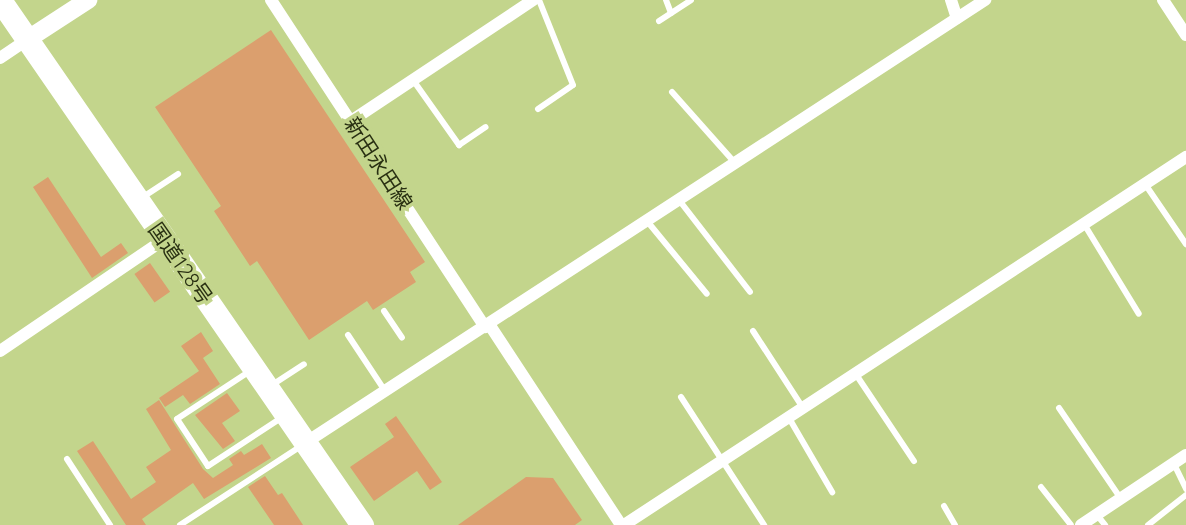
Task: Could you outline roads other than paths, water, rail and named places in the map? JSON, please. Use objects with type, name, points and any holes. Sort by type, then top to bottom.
[{"type":"highway","name":"国道128号","points":[[0,0],[362,525]]},
{"type":"street","points":[[0,58],[88,0]]},
{"type":"street","name":"新田永田線","points":[[271,0],[622,525]]},
{"type":"street","points":[[351,121],[536,0]]},
{"type":"street","points":[[951,0],[957,18]]},
{"type":"street","points":[[305,443],[985,0]]},
{"type":"street","points":[[1163,0],[1186,35]]},
{"type":"street","points":[[622,525],[1186,157]]},
{"type":"street","points":[[0,351],[165,239]]},
{"type":"street","points":[[1081,525],[1101,520],[1121,499],[1186,455]]},
{"type":"lane","points":[[536,0],[573,85],[538,109]]},
{"type":"lane","points":[[666,0],[671,13]]},
{"type":"lane","points":[[659,21],[691,0]]},
{"type":"lane","points":[[413,80],[459,145],[486,127]]},
{"type":"lane","points":[[672,92],[735,163]]},
{"type":"lane","points":[[138,200],[178,174]]},
{"type":"lane","points":[[1145,184],[1186,244]]},
{"type":"lane","points":[[679,200],[750,292]]},
{"type":"lane","points":[[647,221],[707,293]]},
{"type":"lane","points":[[1084,224],[1139,314]]},
{"type":"lane","points":[[384,311],[402,338]]},
{"type":"lane","points":[[753,331],[803,408]]},
{"type":"lane","points":[[348,335],[385,391]]},
{"type":"lane","points":[[268,388],[304,364]]},
{"type":"lane","points":[[254,369],[177,419],[208,466],[286,415]]},
{"type":"lane","points":[[855,373],[914,461]]},
{"type":"lane","points":[[681,397],[764,525]]},
{"type":"lane","points":[[1059,408],[1121,499]]},
{"type":"lane","points":[[789,417],[832,492]]},
{"type":"lane","points":[[180,525],[305,443]]},
{"type":"lane","points":[[67,459],[110,525]]},
{"type":"lane","points":[[1174,464],[1186,489]]},
{"type":"lane","points":[[1041,487],[1071,525]]},
{"type":"lane","points":[[1148,525],[1186,495]]},
{"type":"lane","points":[[944,506],[955,525]]}]
